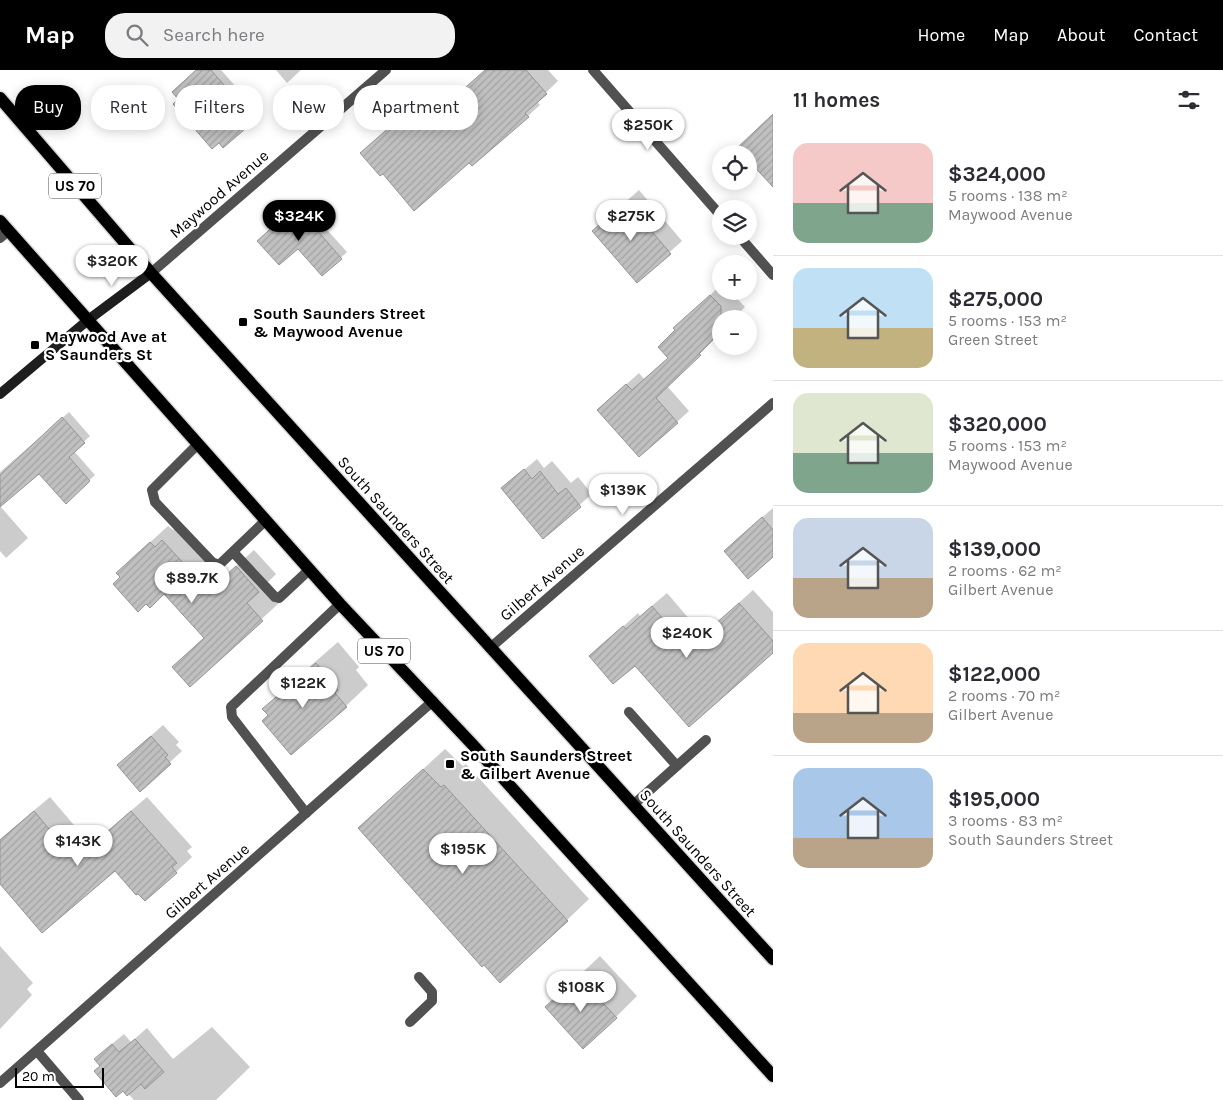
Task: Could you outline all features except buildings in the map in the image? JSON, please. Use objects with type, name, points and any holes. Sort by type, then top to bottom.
[{"type":"main road","name":"South Saunders Street","points":[[0,98],[151,274],[773,959]]},
{"type":"main road","name":"US 70","points":[[3,230],[88,320],[309,570],[433,701],[773,1076]]},
{"type":"main road","name":"Maywood Avenue","points":[[0,394],[88,320],[151,274]]},
{"type":"street","name":"Maywood Avenue","points":[[151,274],[386,70]]},
{"type":"street","points":[[594,70],[712,206]]},
{"type":"street","points":[[747,245],[773,274]]},
{"type":"street","name":"Gilbert Avenue","points":[[490,648],[773,403]]},
{"type":"street","points":[[198,444],[152,490],[155,502],[212,562],[220,565],[265,521]]},
{"type":"street","points":[[233,552],[275,597],[279,598],[309,570]]},
{"type":"street","points":[[306,813],[232,717],[232,707],[340,604]]},
{"type":"street","name":"Gilbert Avenue","points":[[0,1082],[433,701]]},
{"type":"street","points":[[629,712],[677,766]]},
{"type":"street","points":[[633,805],[706,740]]},
{"type":"street","points":[[410,1022],[432,1001],[432,992],[419,977]]},
{"type":"street","points":[[37,1050],[79,1100]]},
{"type":"place","name":"South Saunders Street & Maywood Avenue","points":[[243,322]]},
{"type":"place","name":"Maywood Ave at S Saunders St","points":[[35,345]]},
{"type":"place","name":"South Saunders Street & Gilbert Avenue","points":[[450,764]]}]
